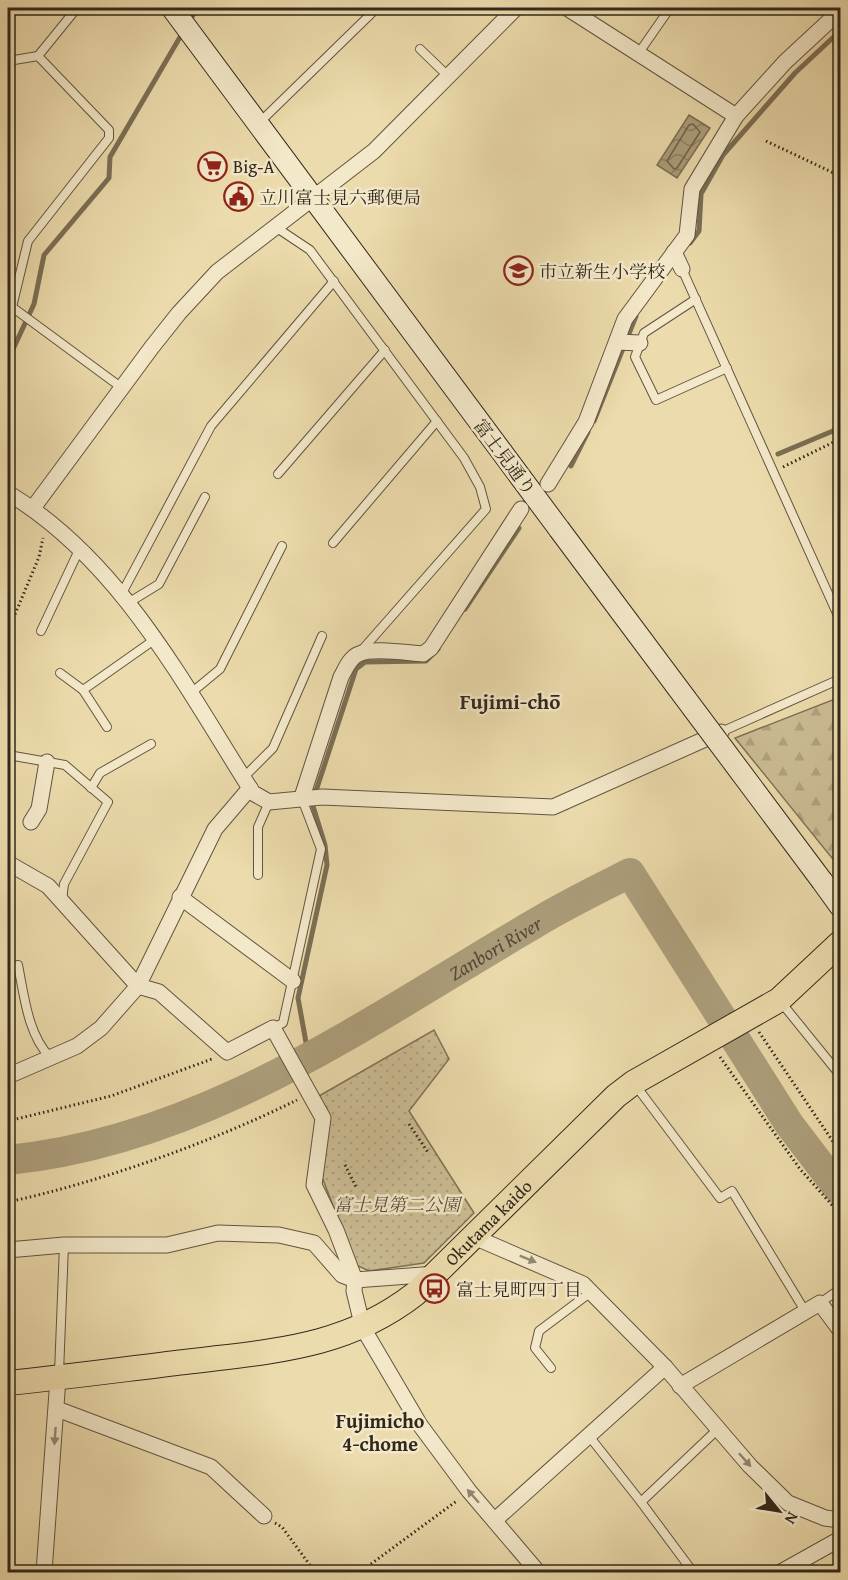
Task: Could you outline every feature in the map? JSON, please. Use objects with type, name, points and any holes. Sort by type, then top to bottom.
[{"type":"main road","name":"Okutama kaido","points":[[8,1383],[305,1347],[363,1328],[394,1310],[436,1275],[598,1111],[633,1083],[779,1000],[840,944]]},
{"type":"street","points":[[33,508],[178,313],[218,272],[274,226],[374,152],[516,8]]},
{"type":"street","points":[[570,8],[736,116]]},
{"type":"street","points":[[548,484],[586,422],[625,320],[687,235],[692,189],[736,116],[784,62],[840,11]]},
{"type":"street","name":"富士見通り","points":[[182,20],[840,906]]},
{"type":"street","points":[[675,253],[682,269]]},
{"type":"street","points":[[617,342],[640,343]]},
{"type":"street","points":[[8,493],[47,519],[80,550],[124,599],[191,693],[247,783],[260,799],[269,802],[311,797],[553,807],[721,732]]},
{"type":"street","points":[[311,797],[341,677],[358,654],[380,651],[423,654],[431,648],[520,509]]},
{"type":"street","points":[[31,822],[39,809],[47,762]]},
{"type":"street","points":[[8,1076],[77,1046],[101,1028],[138,986],[215,829],[247,783]]},
{"type":"street","points":[[8,863],[48,886],[138,986],[159,992],[227,1052],[273,1028],[307,1091],[318,1105],[323,1118],[314,1185],[336,1230],[355,1280],[354,1291],[363,1328],[420,1425],[469,1491],[538,1572]]},
{"type":"street","points":[[180,897],[293,981]]},
{"type":"street","points":[[8,1250],[64,1245],[167,1245],[218,1233],[279,1235],[314,1243],[342,1275],[355,1280],[436,1275]]},
{"type":"street","points":[[474,1237],[583,1284],[665,1367],[718,1429],[788,1503],[825,1518],[840,1520]]},
{"type":"street","points":[[680,1386],[820,1303],[840,1330]]},
{"type":"street","points":[[495,1520],[665,1367]]},
{"type":"street","points":[[44,1572],[58,1378]]},
{"type":"street","points":[[57,1409],[211,1467],[264,1516]]},
{"type":"street","points":[[781,1572],[840,1539]]},
{"type":"lane","points":[[8,61],[38,56],[77,8]]},
{"type":"lane","points":[[259,124],[377,8]]},
{"type":"lane","points":[[638,54],[670,8]]},
{"type":"lane","points":[[420,49],[449,76]]},
{"type":"lane","points":[[38,56],[101,119],[109,130],[108,138],[28,241],[10,311],[41,329],[122,388]]},
{"type":"lane","points":[[274,226],[310,250],[385,350],[464,458],[480,487],[486,509],[358,654]]},
{"type":"lane","points":[[682,269],[840,621]]},
{"type":"lane","points":[[124,599],[211,426],[334,282]]},
{"type":"lane","points":[[696,299],[644,333],[635,357],[656,400],[728,368]]},
{"type":"lane","points":[[278,474],[385,350]]},
{"type":"lane","points":[[333,543],[437,421]]},
{"type":"lane","points":[[124,599],[159,584],[205,497]]},
{"type":"lane","points":[[191,693],[220,669],[282,546]]},
{"type":"lane","points":[[41,631],[80,550]]},
{"type":"lane","points":[[247,783],[273,748],[322,636]]},
{"type":"lane","points":[[83,690],[154,640]]},
{"type":"lane","points":[[60,673],[83,690],[107,727]]},
{"type":"lane","points":[[721,732],[840,679]]},
{"type":"lane","points":[[91,788],[100,774],[151,744]]},
{"type":"lane","points":[[8,755],[65,765],[108,802],[64,884],[62,901]]},
{"type":"lane","points":[[273,1028],[284,1023],[321,849],[311,797]]},
{"type":"lane","points":[[258,875],[258,826],[269,802]]},
{"type":"lane","points":[[18,965],[30,1018],[42,1049],[50,1057]]},
{"type":"lane","points":[[779,1000],[840,1075]]},
{"type":"lane","points":[[633,1083],[720,1198],[732,1191],[805,1311]]},
{"type":"lane","points":[[58,1378],[64,1245]]},
{"type":"lane","points":[[820,1303],[840,1289]]},
{"type":"lane","points":[[551,1368],[535,1348],[539,1331],[591,1293]]},
{"type":"lane","points":[[641,1502],[718,1429]]},
{"type":"lane","points":[[589,1436],[693,1572]]},
{"type":"path","points":[[766,141],[840,176]]},
{"type":"path","points":[[774,471],[840,440]]},
{"type":"path","points":[[8,632],[39,557],[47,519]]},
{"type":"path","points":[[749,1018],[840,1152]]},
{"type":"path","points":[[710,1040],[800,1169],[840,1214]]},
{"type":"path","points":[[8,1121],[111,1096],[180,1073],[227,1052]]},
{"type":"path","points":[[8,1202],[122,1170],[264,1116],[307,1091]]},
{"type":"path","points":[[409,1124],[429,1154]]},
{"type":"path","points":[[345,1165],[356,1186]]},
{"type":"path","points":[[360,1572],[469,1491]]},
{"type":"path","points":[[264,1516],[282,1527],[315,1572]]},
{"type":"green space","points":[[840,697],[840,868],[735,738]]},
{"type":"green space","name":"富士見第二公園","points":[[434,1030],[449,1059],[409,1111],[474,1213],[424,1263],[369,1271],[356,1265],[322,1177],[319,1096]]},
{"type":"water","points":[[689,115],[710,128],[677,178],[657,165]]},
{"type":"waterway","points":[[189,22],[197,8]]},
{"type":"waterway","points":[[690,243],[699,231],[701,194],[723,155],[795,73],[840,31]]},
{"type":"waterway","points":[[8,360],[34,304],[44,255],[109,178],[110,157],[183,32]]},
{"type":"waterway","points":[[594,421],[636,316]]},
{"type":"waterway","points":[[778,454],[840,428]]},
{"type":"waterway","points":[[571,466],[588,432]]},
{"type":"waterway","points":[[465,609],[519,528]]},
{"type":"waterway","points":[[309,1059],[298,998],[327,865],[325,845],[312,803],[356,669],[365,662],[426,661],[438,649]]},
{"type":"waterway","name":"Zanbori River","points":[[8,1160],[80,1148],[150,1129],[217,1103],[346,1036],[546,917],[630,873],[789,1124],[840,1191]]},
{"type":"place","name":"Big-A","points":[[212,166]]},
{"type":"place","name":"立川富士見六郵便局","points":[[238,197]]},
{"type":"place","name":"市立新生小学校","points":[[518,271]]},
{"type":"place","name":"富士見町四丁目","points":[[435,1289]]},
{"type":"district","name":"Fujimi-chō","points":[[510,701]]},
{"type":"district","name":"Fujimicho 4-chome","points":[[380,1432]]}]
